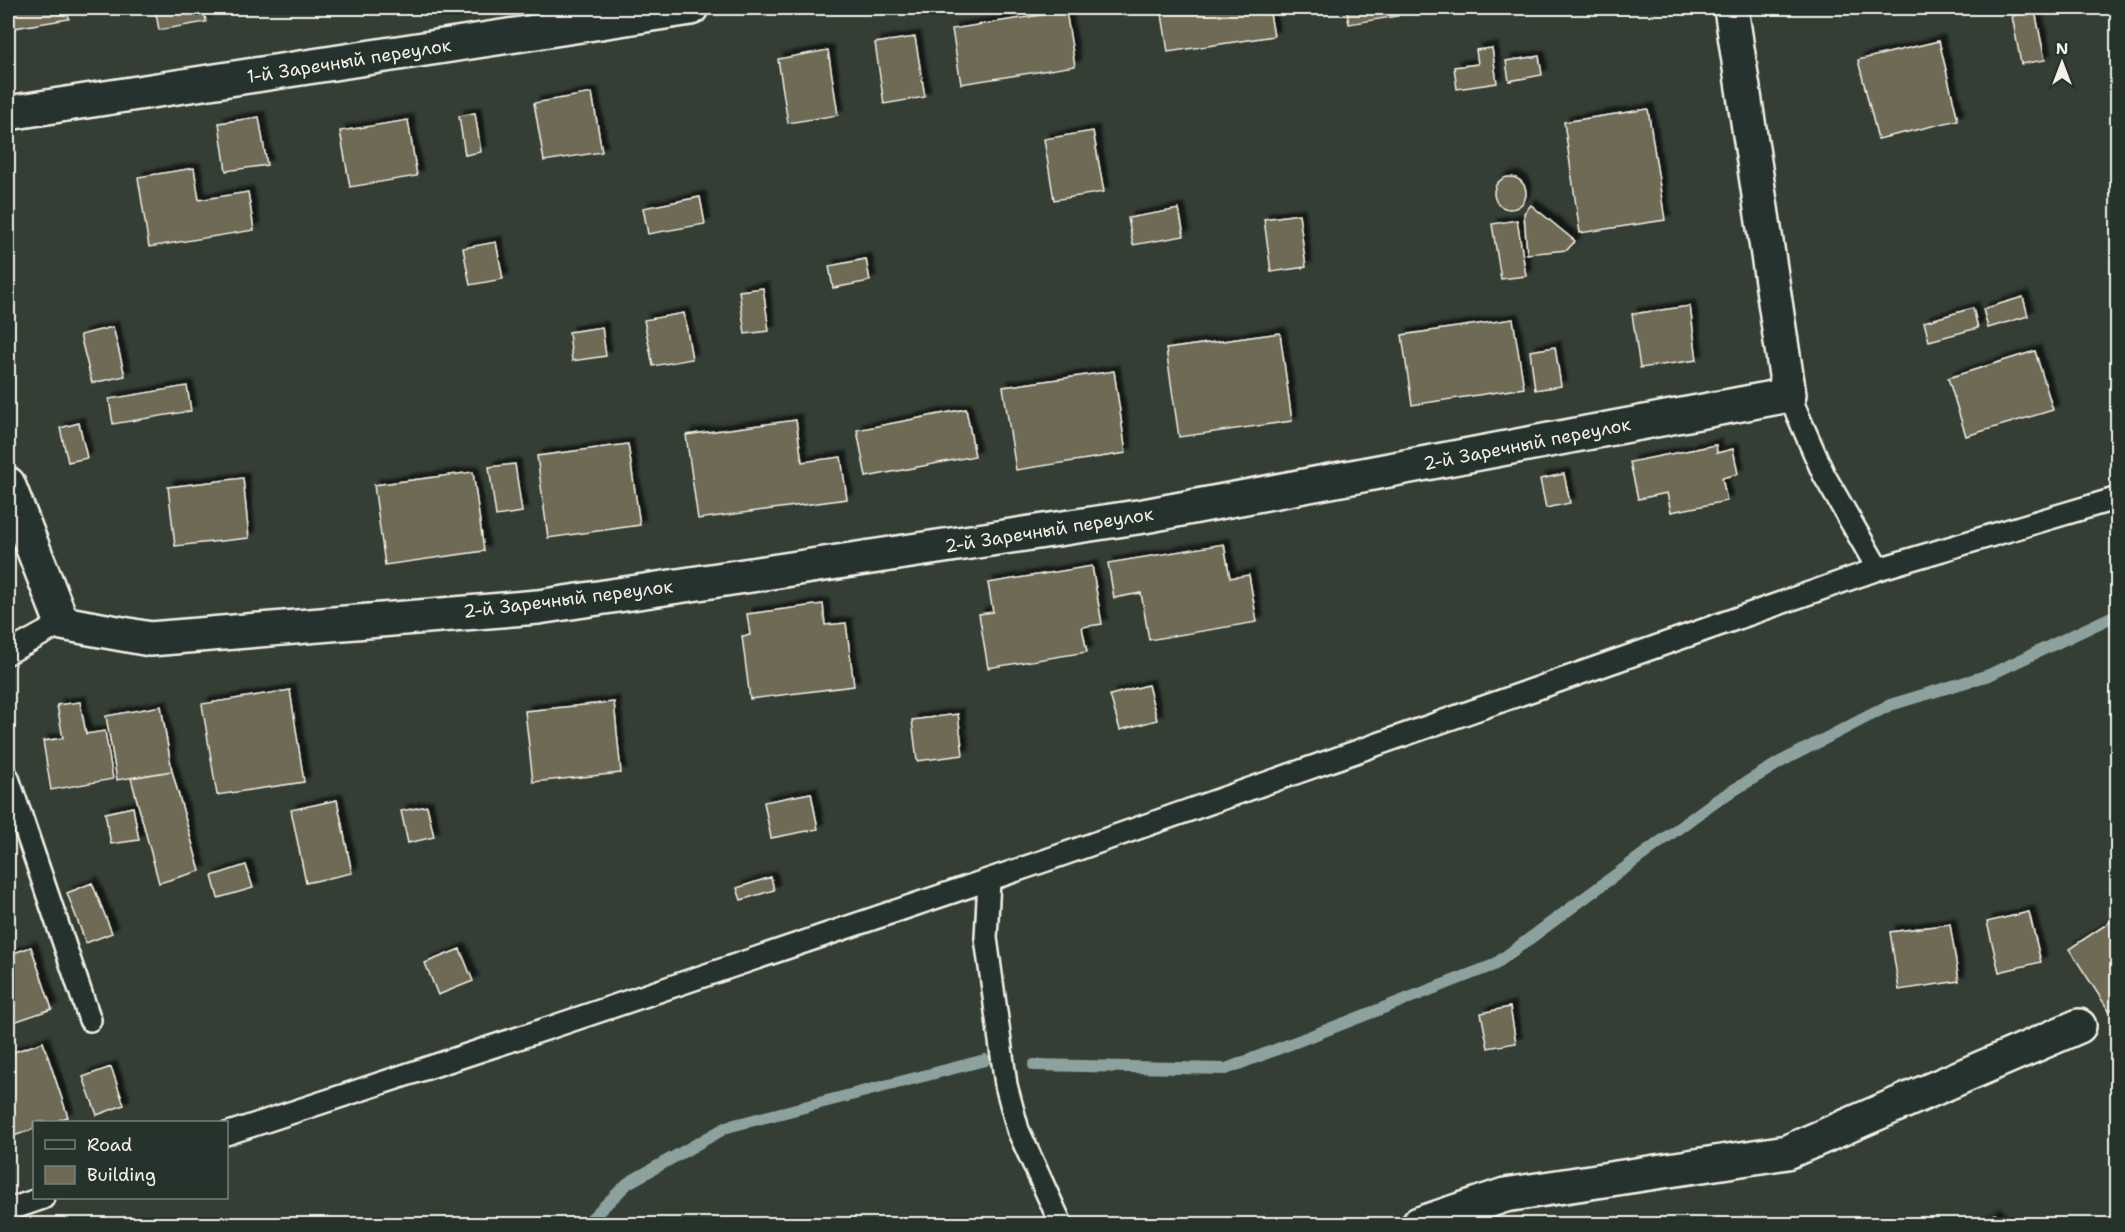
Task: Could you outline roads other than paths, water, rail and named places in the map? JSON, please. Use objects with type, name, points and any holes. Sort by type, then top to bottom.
[{"type":"street","name":"1-й Заречный переулок","points":[[8,113],[691,8]]},
{"type":"street","points":[[1731,8],[1789,395]]},
{"type":"street","name":"2-й Заречный переулок","points":[[62,623],[150,639],[538,607],[1144,516],[1789,395]]},
{"type":"street","points":[[8,484],[62,623]]},
{"type":"street","points":[[1419,1224],[1505,1195],[1787,1152],[2079,1026]]},
{"type":"lane","points":[[1789,395],[1824,475],[1878,569]]},
{"type":"lane","points":[[228,1133],[989,880],[1878,569],[2118,498]]},
{"type":"lane","points":[[8,653],[62,623]]},
{"type":"lane","points":[[8,778],[90,1020]]},
{"type":"lane","points":[[989,880],[986,938],[1006,1085],[1018,1130],[1061,1224]]},
{"type":"lane","points":[[8,1210],[38,1199]]},
{"type":"waterway","points":[[1034,1065],[1226,1069],[1494,965],[1714,802],[1782,761],[1890,705],[1989,675],[2118,614]]},
{"type":"waterway","points":[[586,1224],[628,1183],[727,1127],[985,1060]]}]
